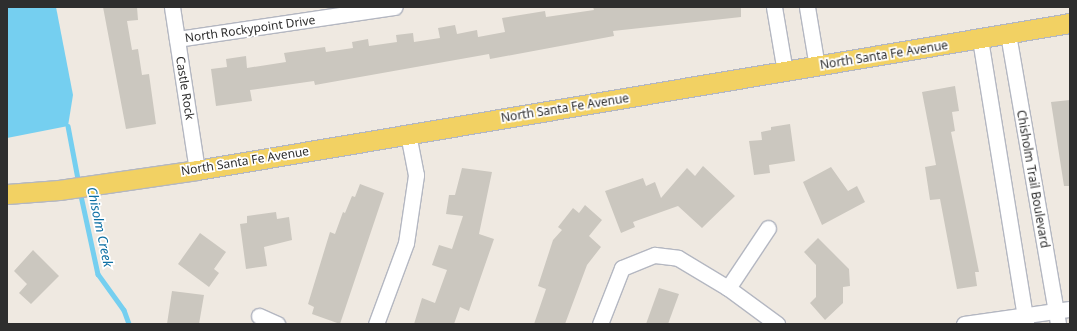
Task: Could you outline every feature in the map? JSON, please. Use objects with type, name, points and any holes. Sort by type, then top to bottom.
[{"type":"main road","name":"North Santa Fe Avenue","points":[[7,194],[59,190],[197,170],[980,40],[1070,23]]},
{"type":"main road","name":"North Santa Fe Avenue","points":[[7,205],[59,190]]},
{"type":"street","name":"Castle Rock","points":[[172,7],[197,170]]},
{"type":"street","name":"North Rockypoint Drive","points":[[177,40],[357,10],[395,7]]},
{"type":"street","points":[[774,7],[785,72]]},
{"type":"street","points":[[806,7],[817,67]]},
{"type":"street","name":"Chisholm Trail Boulevard","points":[[1008,34],[1061,315]]},
{"type":"street","points":[[980,40],[1026,320]]},
{"type":"street","points":[[376,324],[406,243],[416,175],[408,134]]},
{"type":"street","points":[[728,288],[768,228]]},
{"type":"street","points":[[600,324],[622,268],[655,254],[678,258],[728,288],[777,324]]},
{"type":"street","points":[[964,324],[1026,320],[1061,315]]},
{"type":"street","points":[[259,316],[277,324]]},
{"type":"water","points":[[7,7],[56,7],[73,95],[68,126],[7,138]]},
{"type":"building","points":[[103,7],[137,7],[138,20],[127,21],[132,50],[138,49],[142,75],[149,74],[156,124],[126,129]]},
{"type":"building","points":[[593,7],[741,7],[741,17],[613,31],[614,36],[490,59],[489,54],[315,85],[314,81],[250,90],[252,101],[216,106],[211,69],[227,67],[226,59],[246,56],[247,68],[286,62],[284,53],[325,47],[326,52],[353,48],[352,42],[368,39],[369,46],[397,42],[396,35],[413,33],[414,42],[440,38],[438,28],[455,25],[457,34],[477,30],[478,37],[505,32],[502,18],[545,11],[546,17],[594,10]]},
{"type":"building","points":[[955,86],[959,111],[952,112],[955,131],[951,132],[979,272],[975,272],[977,286],[957,289],[940,199],[930,200],[925,167],[936,165],[922,92]]},
{"type":"building","points":[[1070,100],[1070,186],[1064,186],[1051,102]]},
{"type":"building","points":[[790,124],[795,161],[769,165],[770,173],[754,175],[749,141],[762,140],[761,132],[771,130],[771,127]]},
{"type":"building","points":[[703,166],[735,196],[702,228],[678,206],[633,222],[635,227],[621,233],[605,191],[643,178],[646,186],[655,182],[661,198],[687,168],[695,176]]},
{"type":"building","points":[[831,167],[848,191],[857,186],[865,202],[822,225],[803,182]]},
{"type":"building","points":[[462,168],[492,172],[479,234],[494,239],[469,311],[460,307],[454,324],[414,324],[422,298],[435,303],[447,270],[432,265],[439,245],[452,249],[463,216],[446,214],[449,195],[455,195]]},
{"type":"building","points":[[360,184],[384,193],[340,324],[312,314],[314,307],[308,304],[330,232],[335,234],[343,212],[345,213],[352,196],[355,197]]},
{"type":"building","points":[[585,205],[602,220],[589,236],[601,247],[587,265],[565,324],[534,324],[546,289],[538,286],[553,240],[562,230],[558,227],[573,208],[579,213]]},
{"type":"building","points":[[276,212],[277,219],[289,217],[292,240],[264,247],[267,266],[246,269],[240,224],[247,223],[247,216]]},
{"type":"building","points":[[200,233],[226,252],[214,269],[219,273],[209,287],[178,264]]},
{"type":"building","points":[[818,238],[849,269],[850,286],[843,287],[843,303],[825,320],[810,303],[816,297],[816,265],[804,252]]},
{"type":"building","points":[[33,250],[59,276],[31,304],[19,293],[27,284],[14,271]]},
{"type":"building","points":[[659,288],[679,294],[668,324],[646,324]]},
{"type":"building","points":[[172,291],[204,295],[199,324],[167,324]]},
{"type":"waterway","name":"Chisolm Creek","points":[[68,126],[79,184]]},
{"type":"waterway","name":"Chisolm Creek","points":[[80,191],[98,274],[124,310],[129,324]]}]
